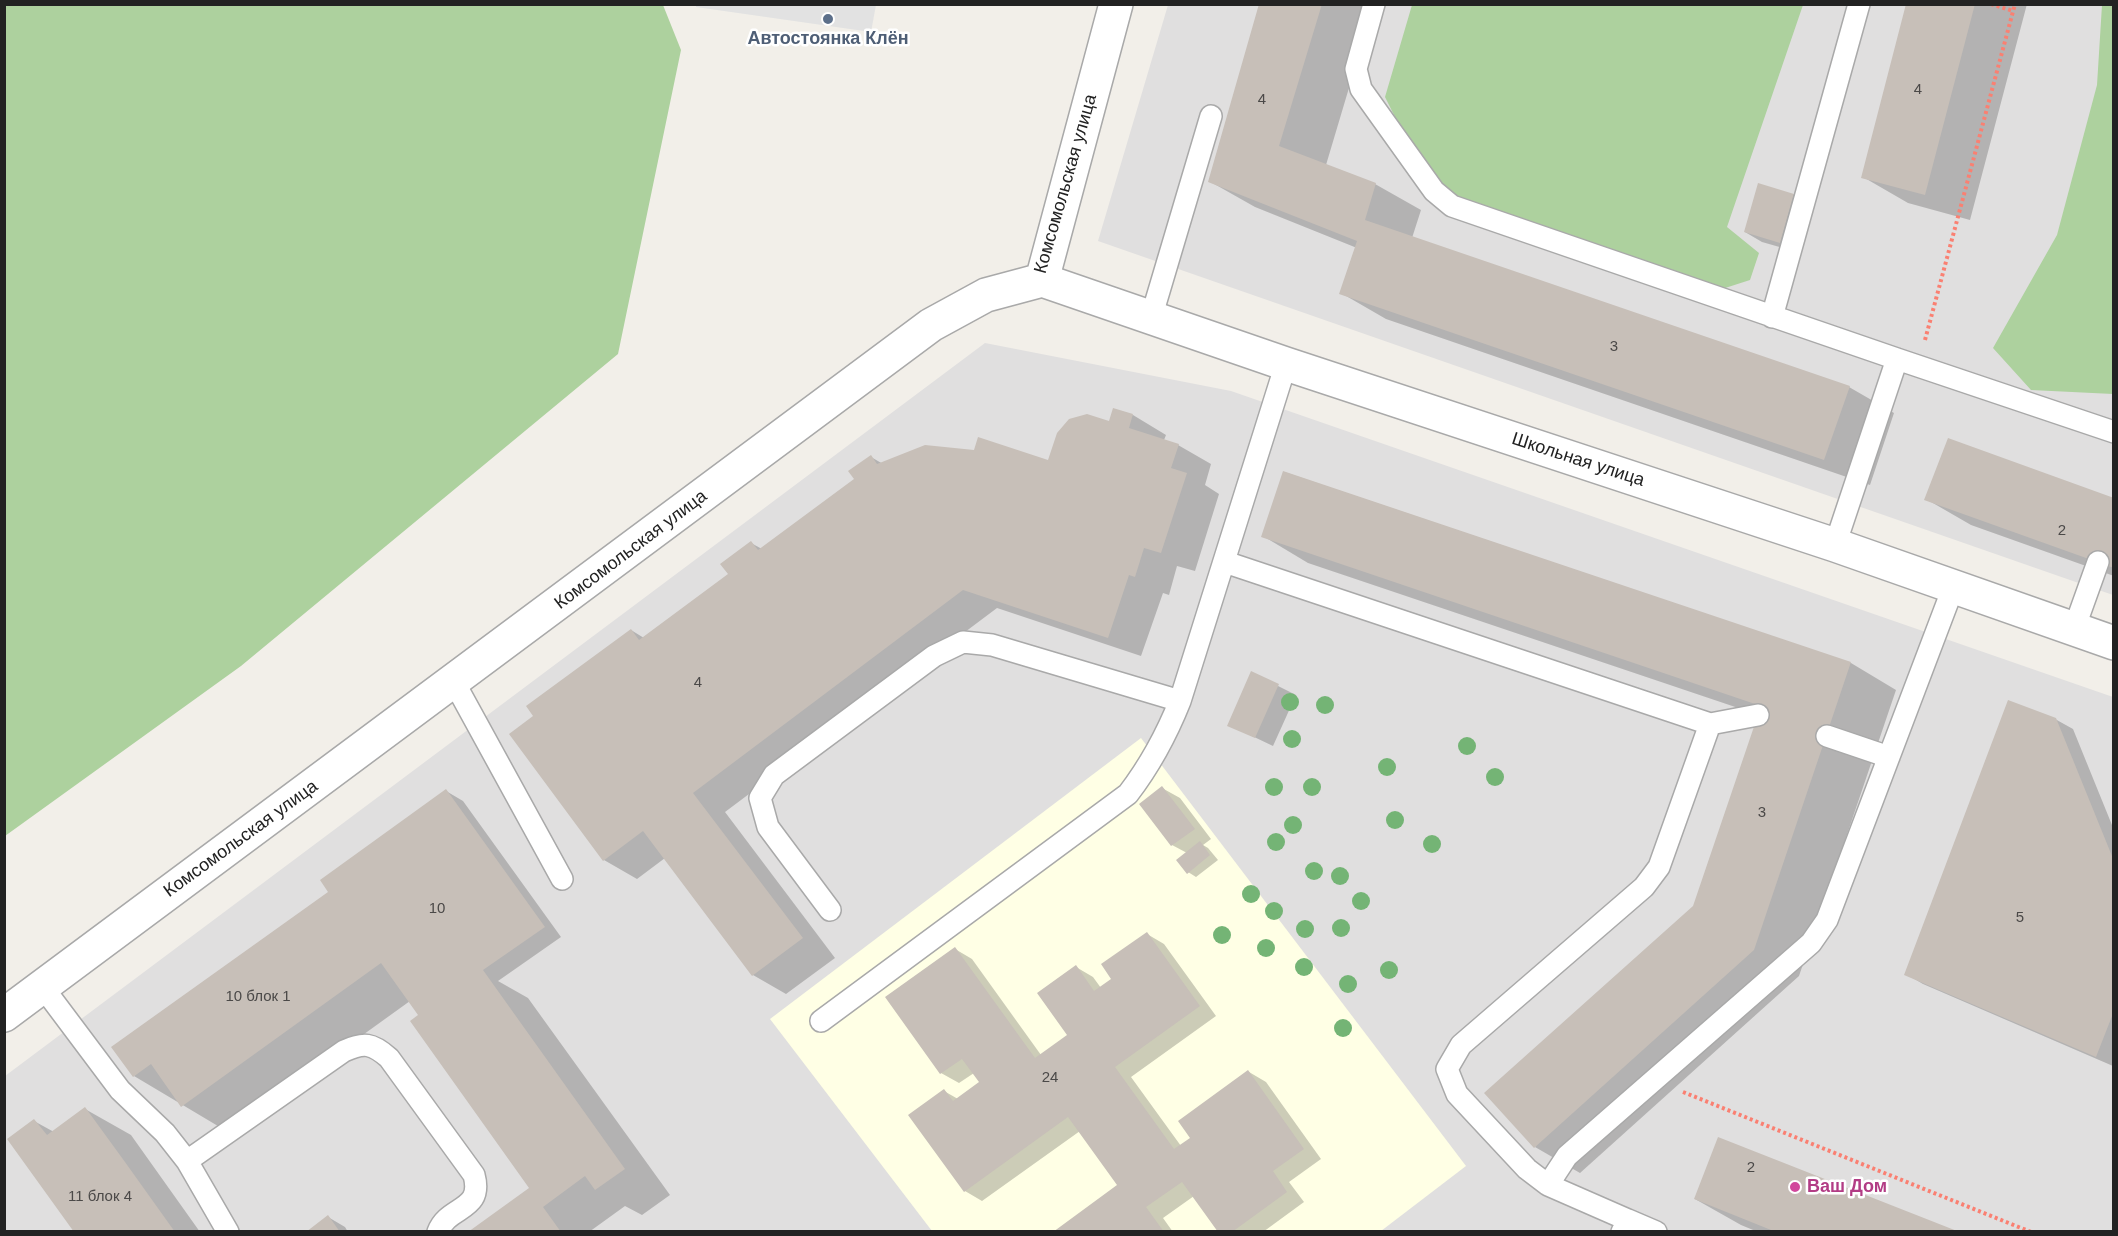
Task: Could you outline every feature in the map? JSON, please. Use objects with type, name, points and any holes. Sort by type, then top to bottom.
[{"type":"street","name":"Комсомольская улица","points":[[4,1015],[932,325],[986,295],[1042,280],[1116,4]]},
{"type":"street","name":"Школьная улица","points":[[1042,280],[1286,364],[1835,545],[2114,643]]},
{"type":"lane","points":[[1374,4],[1356,69],[1361,89],[1434,191],[1452,206],[2114,432]]},
{"type":"lane","points":[[1773,317],[1859,4]]},
{"type":"lane","points":[[1151,318],[1211,116]]},
{"type":"lane","points":[[1835,545],[1897,359]]},
{"type":"lane","points":[[821,1021],[1128,794],[1150,764],[1168,731],[1180,700],[1286,364]]},
{"type":"lane","points":[[1225,562],[1710,724],[1758,715]]},
{"type":"lane","points":[[2074,629],[2098,562]]},
{"type":"lane","points":[[1548,1185],[1568,1156],[1811,943],[1827,920],[1953,588]]},
{"type":"lane","points":[[830,910],[768,827],[760,798],[774,775],[934,656],[963,642],[992,645],[1180,700]]},
{"type":"lane","points":[[454,682],[562,879]]},
{"type":"lane","points":[[1656,1232],[1625,1226],[1548,1185],[1527,1169],[1457,1094],[1447,1069],[1461,1045],[1649,881],[1659,867],[1710,724]]},
{"type":"lane","points":[[1827,736],[1889,758]]},
{"type":"lane","points":[[42,986],[120,1090],[165,1133],[187,1161],[228,1232]]},
{"type":"lane","points":[[187,1161],[344,1051],[358,1045],[369,1045],[380,1050],[389,1058],[474,1175],[477,1187],[473,1200],[441,1223],[438,1232]]},
{"type":"path","points":[[1991,4],[2013,11]]},
{"type":"path","points":[[1918,366],[2015,4]]},
{"type":"path","points":[[1655,1080],[2031,1232]]},
{"type":"shaded area","name":"Автостоянка Клён","points":[[876,4],[871,32],[696,7],[696,5]]},
{"type":"shaded area","points":[[1168,5],[2113,5],[2113,595],[1098,241]]},
{"type":"shaded area","points":[[985,343],[1231,391],[2113,697],[2113,1231],[5,1232],[5,1076]]},
{"type":"shaded area","points":[[1141,738],[1466,1166],[1381,1231],[932,1231],[770,1019]]},
{"type":"green space","points":[[5,4],[663,5],[681,50],[618,354],[241,666],[5,836]]},
{"type":"green space","points":[[1412,5],[1803,5],[1727,227],[1759,253],[1750,280],[1722,289],[1453,196],[1410,147],[1385,97]]},
{"type":"green space","points":[[2102,5],[2114,5],[2113,394],[2031,390],[1993,348],[2057,235],[2097,85]]},
{"type":"building","points":[[1259,4],[1322,4],[1279,146],[1376,183],[1365,220],[1850,386],[1824,460],[1339,294],[1357,241],[1208,182]]},
{"type":"building","points":[[1906,4],[1975,4],[1925,195],[1861,178]]},
{"type":"building","points":[[1758,183],[1794,194],[1780,243],[1744,232]]},
{"type":"building","points":[[1113,408],[1133,414],[1129,428],[1179,444],[1171,468],[1187,473],[1161,553],[1144,548],[1135,577],[1129,575],[1108,638],[963,590],[693,793],[803,938],[752,976],[643,831],[603,861],[509,734],[533,716],[526,706],[631,629],[639,640],[728,574],[720,564],[751,541],[758,550],[854,479],[848,471],[871,455],[877,464],[925,445],[974,450],[978,437],[1048,460],[1057,433],[1069,419],[1087,414],[1109,421]]},
{"type":"building","points":[[1948,438],[2114,498],[2114,568],[1924,500]]},
{"type":"building","points":[[1283,471],[1851,662],[1754,950],[1534,1148],[1484,1093],[1693,906],[1761,706],[1261,537]]},
{"type":"building","points":[[1251,671],[1279,684],[1255,738],[1227,726]]},
{"type":"building","points":[[2008,700],[2056,718],[2114,861],[2114,1011],[2096,1057],[1904,975]]},
{"type":"building","points":[[1162,786],[1195,829],[1171,846],[1139,804]]},
{"type":"building","points":[[446,789],[545,927],[483,970],[625,1169],[595,1190],[585,1176],[543,1207],[561,1232],[468,1232],[529,1188],[410,1021],[418,1015],[381,963],[181,1107],[151,1064],[133,1077],[111,1047],[328,892],[320,880]]},
{"type":"building","points":[[1200,841],[1210,855],[1187,874],[1176,860]]},
{"type":"building","points":[[1147,932],[1200,1006],[1115,1067],[1174,1149],[1190,1138],[1178,1121],[1248,1070],[1304,1149],[1273,1171],[1287,1192],[1232,1232],[1218,1232],[1182,1182],[1146,1207],[1164,1232],[1053,1232],[1117,1185],[1068,1117],[964,1192],[908,1115],[944,1089],[953,1101],[979,1082],[962,1059],[940,1074],[885,997],[955,947],[1035,1058],[1067,1035],[1037,993],[1076,965],[1094,991],[1111,979],[1101,964]]},
{"type":"building","points":[[85,1107],[175,1232],[74,1232],[7,1139],[34,1119],[47,1135]]},
{"type":"building","points":[[1718,1137],[1957,1232],[1776,1232],[1694,1199]]},
{"type":"building","points":[[328,1215],[340,1232],[306,1232]]},
{"type":"place","name":"Автостоянка Клён","points":[[828,19]]},
{"type":"place","name":"Ваш Дом","points":[[1795,1187]]}]
